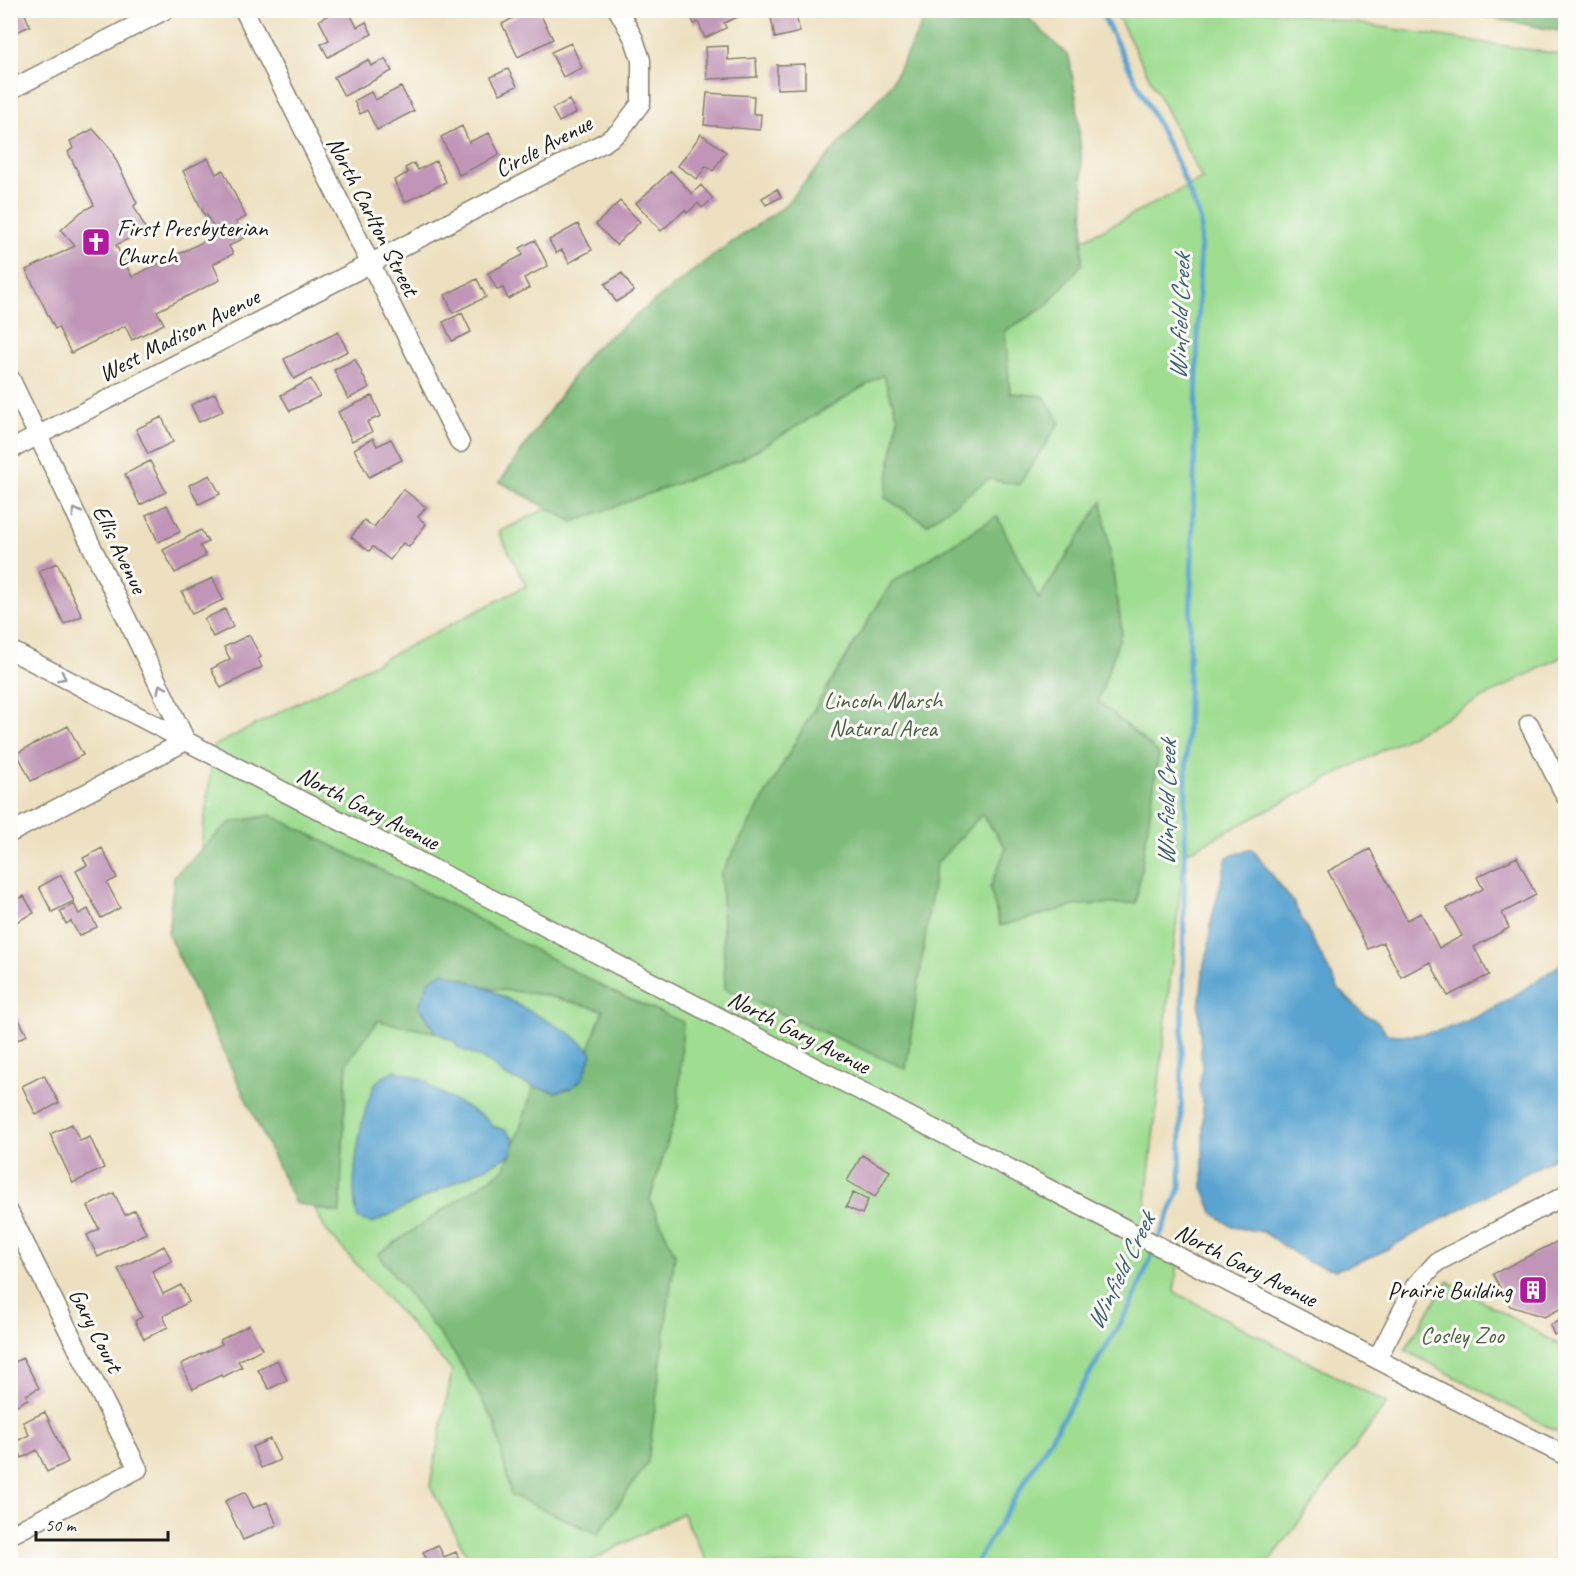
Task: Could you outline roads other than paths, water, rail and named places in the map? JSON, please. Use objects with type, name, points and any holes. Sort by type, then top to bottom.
[{"type":"street","points":[[10,90],[165,10]]},
{"type":"street","name":"North Carlton Street","points":[[244,10],[460,444]]},
{"type":"street","name":"Circle Avenue","points":[[370,264],[606,142],[620,132],[641,103],[642,70],[634,39],[618,10]]},
{"type":"street","name":"West Madison Avenue","points":[[10,450],[370,264]]},
{"type":"street","name":"Ellis Avenue","points":[[10,378],[186,741]]},
{"type":"street","name":"North Gary Avenue","points":[[10,650],[1420,1383],[1566,1456]]},
{"type":"street","points":[[1529,724],[1566,797]]},
{"type":"street","points":[[10,833],[186,741]]},
{"type":"street","points":[[1377,1359],[1415,1286],[1437,1262],[1566,1195]]},
{"type":"street","name":"Gary Court","points":[[10,1214],[138,1469],[10,1535]]},
{"type":"water","points":[[1252,849],[1293,902],[1339,990],[1364,1014],[1378,1022],[1387,1034],[1411,1035],[1459,1024],[1504,1002],[1565,961],[1565,1152],[1376,1255],[1336,1270],[1308,1262],[1263,1232],[1232,1227],[1214,1214],[1203,1188],[1203,1106],[1199,1086],[1202,1071],[1199,1008],[1204,964],[1209,948],[1210,927],[1227,857]]},
{"type":"water","points":[[443,972],[487,988],[570,1033],[592,1054],[583,1078],[572,1088],[556,1092],[534,1087],[503,1075],[494,1066],[458,1048],[455,1042],[437,1033],[419,1006],[429,981]]},
{"type":"water","points":[[395,1070],[427,1081],[430,1087],[488,1119],[492,1126],[505,1130],[514,1139],[511,1155],[373,1223],[358,1219],[354,1189],[357,1150],[365,1112],[376,1083]]},
{"type":"waterway","name":"Winfield Creek","points":[[974,1566],[1131,1305],[1180,1188],[1186,775],[1201,221],[1178,164],[1100,10]]},
{"type":"place","name":"First Presbyterian Church","points":[[96,242]]},
{"type":"place","name":"Prairie Building","points":[[1533,1290]]},
{"type":"park label","name":"Lincoln Marsh Natural Area","points":[[883,714]]},
{"type":"park label","name":"Cosley Zoo","points":[[1462,1335]]}]
